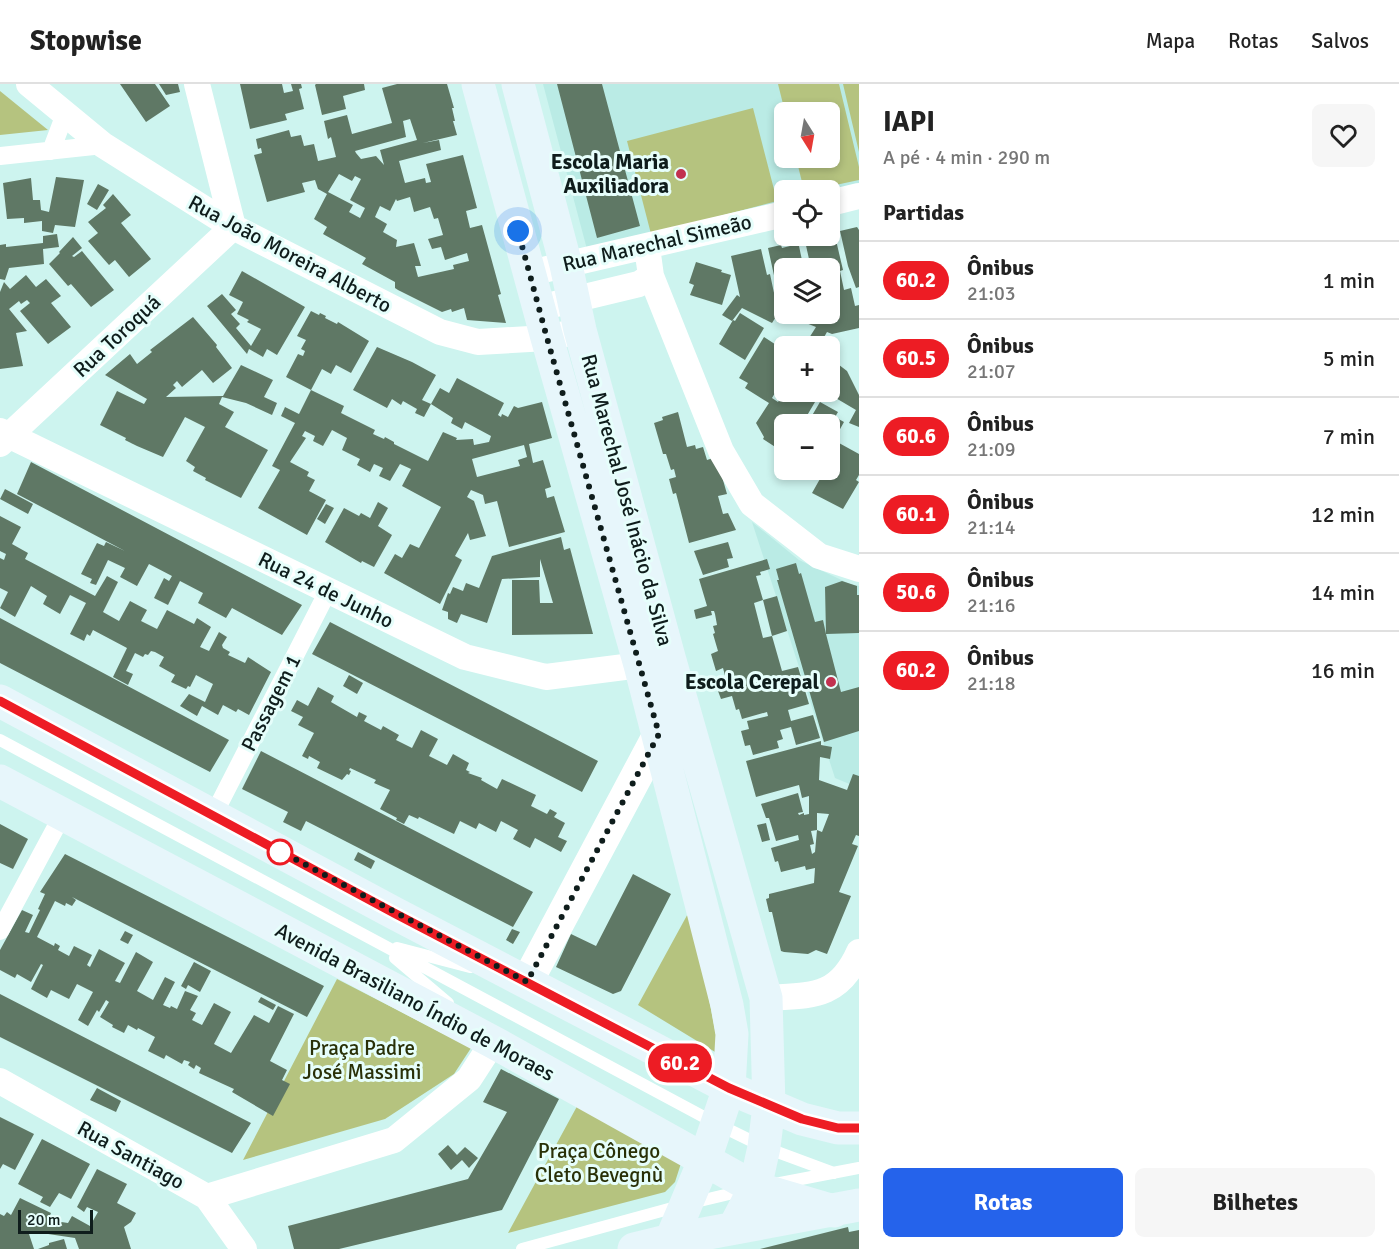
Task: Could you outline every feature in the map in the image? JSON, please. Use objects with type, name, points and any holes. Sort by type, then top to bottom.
[{"type":"main road","name":"Rua Marechal José Inácio da Silva","points":[[478,84],[543,323],[766,998],[769,1106],[764,1147],[755,1188],[736,1239]]},
{"type":"main road","name":"Rua Marechal José Inácio da Silva","points":[[518,84],[566,265],[655,661],[659,734],[727,1005],[732,1034],[729,1088],[705,1160],[672,1245]]},
{"type":"main road","points":[[0,701],[729,1088],[811,1122],[838,1128],[859,1128]]},
{"type":"main road","name":"Avenida Brasiliano Índio de Moraes","points":[[0,781],[493,1042],[755,1188],[847,1208]]},
{"type":"main road","points":[[634,1249],[736,1239],[847,1208]]},
{"type":"street","name":"Rua João Moreira Alberto","points":[[29,84],[103,145],[233,227],[440,332],[478,342],[577,314]]},
{"type":"street","points":[[197,84],[233,227]]},
{"type":"street","points":[[51,151],[65,114]]},
{"type":"street","points":[[0,156],[103,145]]},
{"type":"street","points":[[840,200],[859,195]]},
{"type":"street","name":"Rua Marechal Simeão","points":[[530,273],[774,216]]},
{"type":"street","name":"Rua Toroquá","points":[[3,437],[233,227]]},
{"type":"street","points":[[647,247],[651,276],[721,451],[752,504],[819,556],[859,569]]},
{"type":"street","name":"Rua Marechal Simeão","points":[[577,314],[651,276]]},
{"type":"street","name":"Rua 24 de Junho","points":[[3,437],[465,657],[546,677],[655,661]]},
{"type":"street","name":"Passagem 1","points":[[213,816],[328,591]]},
{"type":"street","points":[[527,982],[659,734]]},
{"type":"street","points":[[0,931],[63,814]]},
{"type":"street","points":[[766,998],[812,995],[835,987],[852,968],[859,952]]},
{"type":"street","points":[[207,1197],[394,1140],[469,1079],[493,1042]]},
{"type":"street","name":"Rua Santiago","points":[[0,1081],[207,1197],[244,1249]]},
{"type":"lane","points":[[0,741],[717,1124],[764,1147],[834,1173]]},
{"type":"lane","points":[[378,943],[527,982]]},
{"type":"lane","points":[[378,943],[493,1042]]},
{"type":"lane","points":[[522,1249],[687,1204],[859,1168]]},
{"type":"shaded area","name":"Escola Maria Auxiliadora","points":[[543,84],[859,84],[859,186],[840,189],[840,180],[774,180],[774,206],[588,253]]},
{"type":"shaded area","name":"Escola Cerepal","points":[[752,522],[799,560],[859,586],[859,788],[835,778]]},
{"type":"green space","points":[[778,84],[839,84],[859,167],[859,180],[840,184],[840,180],[802,180],[798,168],[840,168],[840,102],[782,102]]},
{"type":"green space","points":[[843,84],[859,84],[859,152]]},
{"type":"green space","points":[[0,91],[48,130],[0,135]]},
{"type":"green space","points":[[753,108],[774,189],[774,202],[651,234],[627,141]]},
{"type":"green space","points":[[691,908],[720,1055],[638,1005]]},
{"type":"green space","name":"Praça Padre José Massimi","points":[[337,979],[471,1048],[454,1074],[385,1119],[243,1160]]},
{"type":"green space","name":"Praça Cônego Cleto Bevegnù","points":[[581,1099],[683,1157],[675,1182],[665,1192],[508,1233]]},
{"type":"building","points":[[120,84],[155,84],[170,106],[146,122]]},
{"type":"building","points":[[159,84],[178,84],[180,92],[166,95]]},
{"type":"building","points":[[240,84],[282,84],[284,93],[293,91],[291,84],[301,84],[302,88],[299,89],[304,109],[285,114],[287,120],[250,129]]},
{"type":"building","points":[[316,84],[364,84],[365,90],[343,96],[346,109],[322,115]]},
{"type":"building","points":[[397,84],[447,84],[454,108],[452,108],[455,121],[453,121],[457,135],[423,143],[439,140],[441,150],[399,161],[405,183],[425,178],[426,183],[431,182],[426,164],[463,155],[477,208],[466,211],[470,228],[482,225],[501,294],[498,295],[506,323],[467,320],[464,308],[442,312],[398,290],[395,288],[395,282],[362,264],[366,258],[323,234],[327,227],[314,219],[327,194],[318,189],[315,180],[302,183],[305,192],[267,202],[254,155],[262,153],[261,148],[258,149],[256,139],[289,130],[291,137],[301,135],[304,146],[314,144],[318,161],[336,157],[331,137],[328,139],[324,121],[347,115],[352,134],[392,123],[382,88]],"holes":[[[410,119],[417,140],[380,150],[384,165],[376,156],[361,159],[356,153],[355,151],[406,137],[403,121]],[[339,174],[352,181],[355,176],[361,179],[350,200],[365,208],[360,218],[349,212],[353,205],[328,192]],[[410,197],[414,212],[430,207],[434,219],[438,218],[443,235],[428,239],[432,249],[441,247],[445,260],[467,253],[469,261],[453,265],[454,269],[418,277],[415,266],[421,266],[414,243],[396,247],[397,240],[383,232],[387,224],[375,217],[380,206],[390,211],[396,199],[397,201]]]},
{"type":"building","points":[[557,84],[602,84],[640,226],[597,238]]},
{"type":"building","points":[[56,177],[84,180],[75,227],[55,225],[53,233],[42,231],[42,221],[24,223],[24,218],[7,219],[3,183],[31,178],[33,200],[40,200],[41,210],[49,212]]},
{"type":"building","points":[[98,184],[109,190],[97,210],[87,204]]},
{"type":"building","points":[[113,194],[131,215],[121,223],[151,259],[129,277],[115,260],[109,265],[88,241],[98,233],[88,222],[106,208],[103,205]]},
{"type":"building","points":[[857,227],[859,230],[859,287],[856,288],[848,266],[840,231]]},
{"type":"building","points":[[57,234],[59,247],[43,249],[44,264],[9,268],[5,280],[0,279],[0,245],[6,244],[6,247],[43,243],[43,236]]},
{"type":"building","points":[[73,237],[82,248],[72,256],[82,251],[114,290],[91,307],[49,264]]},
{"type":"building","points":[[781,246],[782,248],[799,246],[802,258],[774,258],[774,275],[768,248]]},
{"type":"building","points":[[806,246],[837,246],[843,270],[840,271],[840,258],[809,258]]},
{"type":"building","points":[[761,249],[774,293],[772,323],[742,308],[732,321],[722,315],[737,295],[740,297],[731,256]]},
{"type":"building","points":[[696,262],[731,275],[722,305],[690,295],[694,285],[689,283]]},
{"type":"building","points":[[242,271],[305,307],[277,355],[267,349],[263,357],[249,349],[247,354],[207,306],[222,294],[236,310],[231,314],[240,324],[236,328],[251,346],[261,329],[237,314],[243,302],[229,295]]},
{"type":"building","points":[[840,271],[844,290],[851,288],[855,306],[859,305],[859,328],[832,334],[827,332],[825,336],[810,336],[816,327],[808,324],[840,324]]},
{"type":"building","points":[[26,275],[36,287],[46,279],[61,296],[51,303],[71,327],[48,344],[20,311],[30,303],[27,300],[21,304],[19,301],[9,309],[27,331],[16,333],[23,366],[0,369],[0,292],[4,282],[10,289]]},
{"type":"building","points":[[311,311],[326,316],[325,318],[337,324],[338,322],[369,341],[351,373],[336,365],[331,374],[322,369],[311,390],[286,377],[298,354],[303,356],[305,351],[301,349],[306,340],[297,336]]},
{"type":"building","points":[[740,313],[764,328],[745,360],[719,344],[733,320],[735,321]]},
{"type":"building","points":[[193,317],[217,345],[216,347],[232,368],[213,383],[202,370],[182,387],[177,381],[173,385],[176,388],[166,397],[223,396],[241,365],[273,380],[264,397],[277,403],[272,415],[246,403],[222,397],[219,404],[234,412],[225,427],[268,450],[241,498],[205,480],[206,478],[193,471],[195,467],[186,461],[205,427],[185,417],[163,457],[125,440],[126,438],[100,425],[117,391],[144,404],[147,399],[105,375],[130,354],[137,364],[152,352],[150,350]]},
{"type":"building","points":[[764,337],[774,344],[774,395],[772,398],[774,402],[815,402],[808,414],[774,414],[774,446],[763,439],[756,423],[769,403],[745,388],[748,383],[739,378]]},
{"type":"building","points":[[377,347],[436,375],[422,400],[431,404],[424,417],[415,413],[417,409],[403,401],[401,405],[392,399],[387,408],[353,390]]},
{"type":"building","points":[[840,366],[847,371],[859,395],[859,427],[849,423],[856,410],[840,401]]},
{"type":"building","points":[[457,378],[504,403],[498,415],[501,417],[502,414],[508,417],[514,406],[518,408],[542,402],[552,438],[529,444],[533,463],[543,460],[551,487],[545,489],[547,498],[554,496],[565,532],[509,547],[497,501],[485,504],[483,495],[471,490],[467,497],[474,501],[486,536],[470,540],[468,533],[455,556],[462,560],[440,604],[384,573],[395,554],[402,558],[410,544],[419,548],[441,507],[402,486],[411,469],[400,464],[390,481],[379,476],[383,468],[374,464],[370,472],[357,465],[360,459],[342,450],[347,438],[332,430],[323,446],[313,441],[315,436],[305,431],[302,436],[306,438],[290,462],[309,472],[307,476],[315,480],[309,491],[326,500],[307,535],[258,508],[280,470],[272,466],[295,423],[281,416],[285,407],[299,414],[311,390],[344,406],[341,413],[375,430],[373,434],[384,439],[385,437],[428,461],[443,432],[457,438],[456,440],[473,439],[474,445],[489,442],[491,436],[465,422],[462,429],[451,423],[453,418],[431,404],[440,388],[449,393]],"holes":[[[524,445],[527,457],[518,460],[520,466],[477,477],[472,459]]]},
{"type":"building","points":[[820,402],[838,412],[837,414],[813,414]]},
{"type":"building","points":[[678,412],[687,447],[695,445],[696,449],[703,447],[707,460],[713,458],[721,473],[727,494],[718,496],[723,514],[728,513],[736,530],[689,543],[676,493],[673,494],[669,479],[676,477],[674,469],[671,470],[666,454],[663,454],[654,423],[663,420],[662,417]]},
{"type":"building","points":[[840,444],[859,454],[859,475],[856,480],[859,482],[843,509],[812,493],[819,480],[840,480]]},
{"type":"building","points":[[31,462],[302,605],[282,635],[232,608],[226,618],[198,603],[203,593],[180,581],[168,605],[154,598],[164,578],[169,581],[172,576],[149,564],[137,586],[120,577],[125,568],[108,560],[96,585],[90,583],[92,579],[81,574],[97,543],[104,546],[106,542],[125,551],[17,494]]},
{"type":"building","points":[[5,489],[33,504],[28,514],[0,499]]},
{"type":"building","points":[[378,502],[388,508],[378,526],[392,535],[374,567],[362,561],[361,563],[325,542],[344,508],[359,516],[361,513],[370,518]]},
{"type":"building","points":[[326,504],[334,508],[325,524],[317,519]]},
{"type":"building","points":[[0,516],[21,527],[12,544],[28,553],[25,559],[95,596],[107,576],[118,582],[103,612],[119,621],[130,601],[147,610],[141,621],[157,629],[167,610],[194,624],[197,618],[211,627],[200,647],[209,651],[219,632],[227,637],[222,645],[230,652],[228,655],[245,663],[248,657],[271,672],[249,715],[238,709],[236,712],[223,705],[218,715],[202,706],[197,716],[180,706],[189,694],[205,702],[213,684],[196,675],[190,687],[186,689],[171,682],[175,675],[159,666],[164,657],[155,652],[151,651],[143,657],[135,653],[126,671],[133,674],[128,685],[113,677],[127,648],[93,630],[90,636],[87,634],[84,641],[70,634],[86,603],[70,595],[60,614],[43,604],[47,596],[31,586],[15,617],[0,608],[8,592],[0,588],[0,558],[4,560],[6,554],[0,551]]},
{"type":"building","points":[[561,537],[564,550],[570,548],[593,634],[512,635],[512,580],[539,580],[540,603],[553,603],[540,559],[540,577],[502,579],[487,623],[461,614],[457,623],[448,619],[448,612],[442,610],[448,593],[450,594],[453,587],[463,591],[466,583],[479,588],[492,556]]},
{"type":"building","points":[[728,542],[733,558],[727,559],[729,567],[703,575],[694,551]]},
{"type":"building","points":[[767,559],[770,569],[756,576],[763,600],[754,603],[763,638],[772,636],[782,671],[798,667],[809,704],[788,710],[791,721],[813,715],[820,738],[796,745],[791,727],[780,730],[783,739],[777,741],[779,748],[753,755],[750,745],[745,746],[741,731],[749,729],[747,721],[768,716],[767,712],[742,719],[739,709],[736,710],[732,696],[721,699],[718,691],[732,687],[728,687],[723,668],[716,671],[711,654],[718,651],[713,634],[715,633],[713,626],[717,625],[714,611],[711,611],[712,615],[696,619],[694,610],[707,606],[699,579]]},
{"type":"building","points":[[796,563],[815,622],[823,620],[841,692],[859,687],[859,731],[824,742],[777,580],[779,580],[776,569]]},
{"type":"building","points":[[842,581],[857,586],[859,633],[826,634],[825,587]]},
{"type":"building","points":[[777,596],[787,631],[772,636],[763,600]]},
{"type":"building","points":[[0,618],[229,740],[210,772],[0,663]]},
{"type":"building","points":[[330,622],[598,761],[582,792],[312,654]]},
{"type":"building","points":[[349,675],[363,683],[357,694],[343,686]]},
{"type":"building","points":[[318,687],[334,696],[331,702],[357,717],[359,712],[367,716],[364,721],[381,730],[383,726],[399,735],[396,740],[412,748],[421,730],[438,739],[429,756],[447,765],[453,754],[469,763],[466,770],[470,772],[468,773],[482,778],[481,780],[497,789],[502,779],[536,795],[531,806],[547,814],[550,809],[557,813],[554,817],[565,823],[558,837],[567,841],[561,852],[535,838],[530,848],[513,839],[518,830],[501,821],[496,832],[479,823],[476,829],[460,821],[454,834],[419,817],[418,819],[409,815],[404,824],[380,809],[390,790],[374,783],[376,780],[350,768],[349,775],[347,774],[342,780],[317,768],[320,762],[309,756],[308,759],[302,756],[314,733],[298,725],[303,717],[291,711],[297,700],[308,706]]},
{"type":"building","points":[[821,741],[821,745],[832,747],[830,759],[820,757],[819,780],[847,790],[853,774],[859,776],[859,836],[856,835],[852,844],[858,846],[839,892],[851,896],[827,954],[816,950],[808,954],[781,951],[772,912],[769,912],[766,899],[769,898],[769,894],[814,883],[815,868],[806,870],[805,866],[781,872],[771,848],[799,840],[798,835],[776,841],[769,818],[766,818],[761,804],[798,793],[803,812],[798,813],[799,815],[804,813],[804,815],[809,814],[809,796],[802,798],[799,785],[756,797],[746,761]],"holes":[[[817,813],[829,814],[822,832],[817,830]],[[817,830],[815,852],[812,854],[810,845],[814,844],[811,831]]]},
{"type":"building","points":[[261,751],[533,892],[513,927],[306,821],[301,831],[283,822],[288,812],[242,789]]},
{"type":"building","points":[[766,823],[770,840],[762,842],[757,825]]},
{"type":"building","points":[[0,824],[28,839],[13,869],[0,863]]},
{"type":"building","points":[[358,852],[375,861],[371,869],[354,860]]},
{"type":"building","points":[[65,854],[324,986],[307,1017],[72,897],[76,900],[72,906],[66,903],[65,906],[55,901],[37,937],[54,946],[55,943],[60,946],[58,950],[69,956],[74,946],[92,955],[87,965],[90,967],[99,949],[125,963],[115,981],[120,983],[136,952],[153,962],[137,991],[153,1000],[165,977],[175,982],[163,1005],[177,1009],[185,991],[198,996],[190,1010],[196,1013],[192,1020],[202,1025],[214,1003],[231,1012],[214,1044],[231,1053],[254,1015],[269,1023],[278,1006],[294,1014],[270,1061],[287,1070],[282,1080],[290,1084],[273,1116],[232,1092],[234,1089],[199,1073],[201,1068],[196,1065],[194,1069],[188,1065],[190,1062],[184,1060],[182,1064],[166,1055],[164,1059],[148,1051],[155,1037],[128,1025],[124,1033],[112,1027],[113,1025],[100,1017],[109,1002],[106,1000],[88,1026],[78,1020],[93,992],[77,984],[69,999],[51,990],[47,998],[31,989],[43,965],[41,964],[31,982],[17,974],[15,978],[0,970],[0,950],[22,910],[33,915],[25,932],[29,933],[45,894],[40,892]]},
{"type":"building","points":[[633,874],[671,894],[621,991],[613,994],[556,967],[571,934],[596,946]]},
{"type":"building","points":[[512,929],[520,932],[513,944],[506,940]]},
{"type":"building","points":[[125,931],[133,935],[128,944],[120,940]]},
{"type":"building","points":[[194,962],[211,971],[200,992],[188,985],[186,989],[181,986]]},
{"type":"building","points":[[0,994],[251,1123],[232,1153],[0,1037]]},
{"type":"building","points":[[261,997],[276,1005],[273,1010],[258,1002]]},
{"type":"building","points":[[501,1069],[559,1099],[502,1210],[339,1249],[294,1249],[288,1226],[468,1179],[507,1112],[483,1102]]},
{"type":"building","points":[[97,1088],[121,1101],[116,1112],[90,1100]]},
{"type":"building","points":[[0,1117],[34,1134],[15,1170],[3,1164],[0,1169]]},
{"type":"building","points":[[42,1139],[90,1164],[71,1199],[59,1193],[50,1207],[40,1202],[43,1197],[18,1184]]},
{"type":"building","points":[[448,1145],[457,1155],[465,1147],[478,1158],[469,1168],[462,1160],[451,1170],[438,1154]]},
{"type":"building","points":[[97,1169],[127,1184],[117,1203],[136,1213],[131,1222],[124,1227],[131,1249],[79,1249],[75,1238],[28,1231],[34,1249],[0,1249],[0,1214],[4,1216],[7,1212],[11,1215],[20,1198],[51,1213],[48,1220],[68,1223],[72,1216],[90,1226],[98,1212],[87,1207],[84,1212],[77,1207]]},
{"type":"building","points":[[848,1227],[849,1232],[859,1230],[859,1249],[760,1249]]},
{"type":"building","points":[[64,1239],[67,1249],[38,1249],[49,1243]]},
{"type":"bus line","name":"60.2","points":[[0,701],[394,913],[729,1088],[802,1119],[838,1128],[859,1128]]},
{"type":"place","name":"Escola Maria Auxiliadora","points":[[681,174]]},
{"type":"place","name":"Escola Cerepal","points":[[831,682]]},
{"type":"route","points":[[280,852],[274,848],[527,982],[659,734],[518,231]]}]
